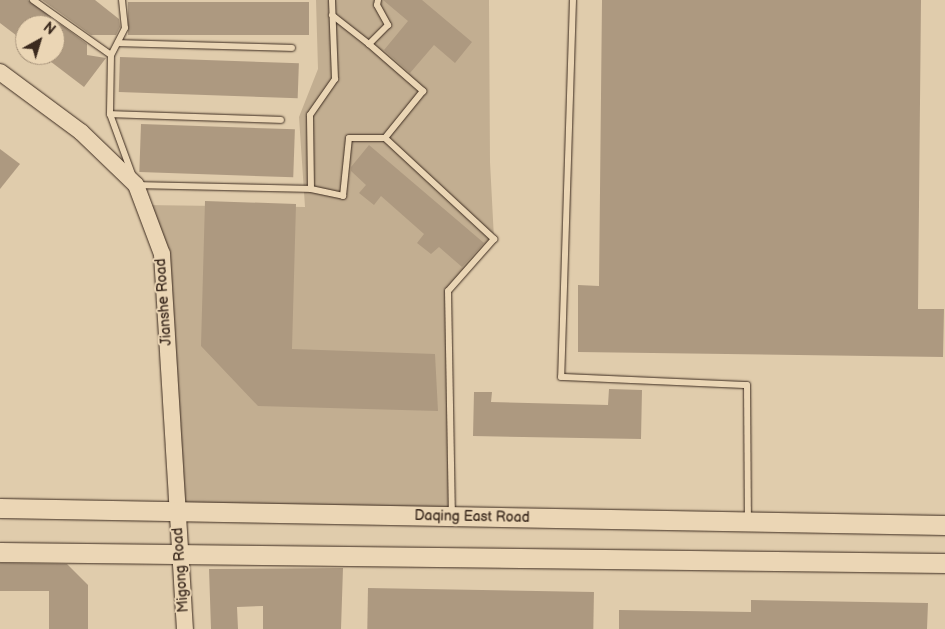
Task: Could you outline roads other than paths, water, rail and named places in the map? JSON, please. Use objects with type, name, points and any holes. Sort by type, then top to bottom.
[{"type":"main road","name":"Daqing East Road","points":[[0,508],[945,525]]},
{"type":"main road","points":[[0,552],[182,556],[945,562]]},
{"type":"street","name":"Jianshe Road","points":[[0,72],[81,132],[136,185],[162,254],[177,511]]},
{"type":"street","name":"Migong Road","points":[[177,511],[182,556],[184,629]]},
{"type":"lane","points":[[33,0],[111,55]]},
{"type":"lane","points":[[122,0],[124,28],[111,55],[110,114],[136,185],[311,189],[343,196],[349,138],[385,138],[494,239],[448,291],[452,516]]},
{"type":"lane","points":[[311,189],[310,115],[335,79],[332,0]]},
{"type":"lane","points":[[369,44],[388,25],[377,5],[378,0]]},
{"type":"lane","points":[[573,0],[561,377],[747,385],[748,522]]},
{"type":"lane","points":[[332,15],[423,91],[385,138]]},
{"type":"lane","points":[[118,42],[292,48]]},
{"type":"lane","points":[[110,114],[281,120]]}]
